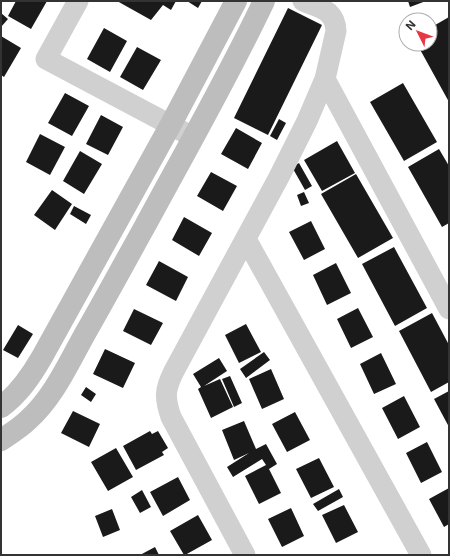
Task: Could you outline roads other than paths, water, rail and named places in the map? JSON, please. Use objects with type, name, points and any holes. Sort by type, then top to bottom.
[{"type":"street","points":[[78,1],[46,59],[193,137]]},
{"type":"street","points":[[1,407],[31,376],[170,126],[236,1]]},
{"type":"street","points":[[1,440],[29,420],[50,395],[96,316],[253,25],[264,1]]},
{"type":"street","points":[[245,555],[171,417],[167,407],[166,394],[171,377],[286,163],[307,121],[325,79],[336,25],[331,14],[326,10],[303,1]]},
{"type":"street","points":[[325,79],[449,309]]},
{"type":"street","points":[[246,239],[421,555]]}]
